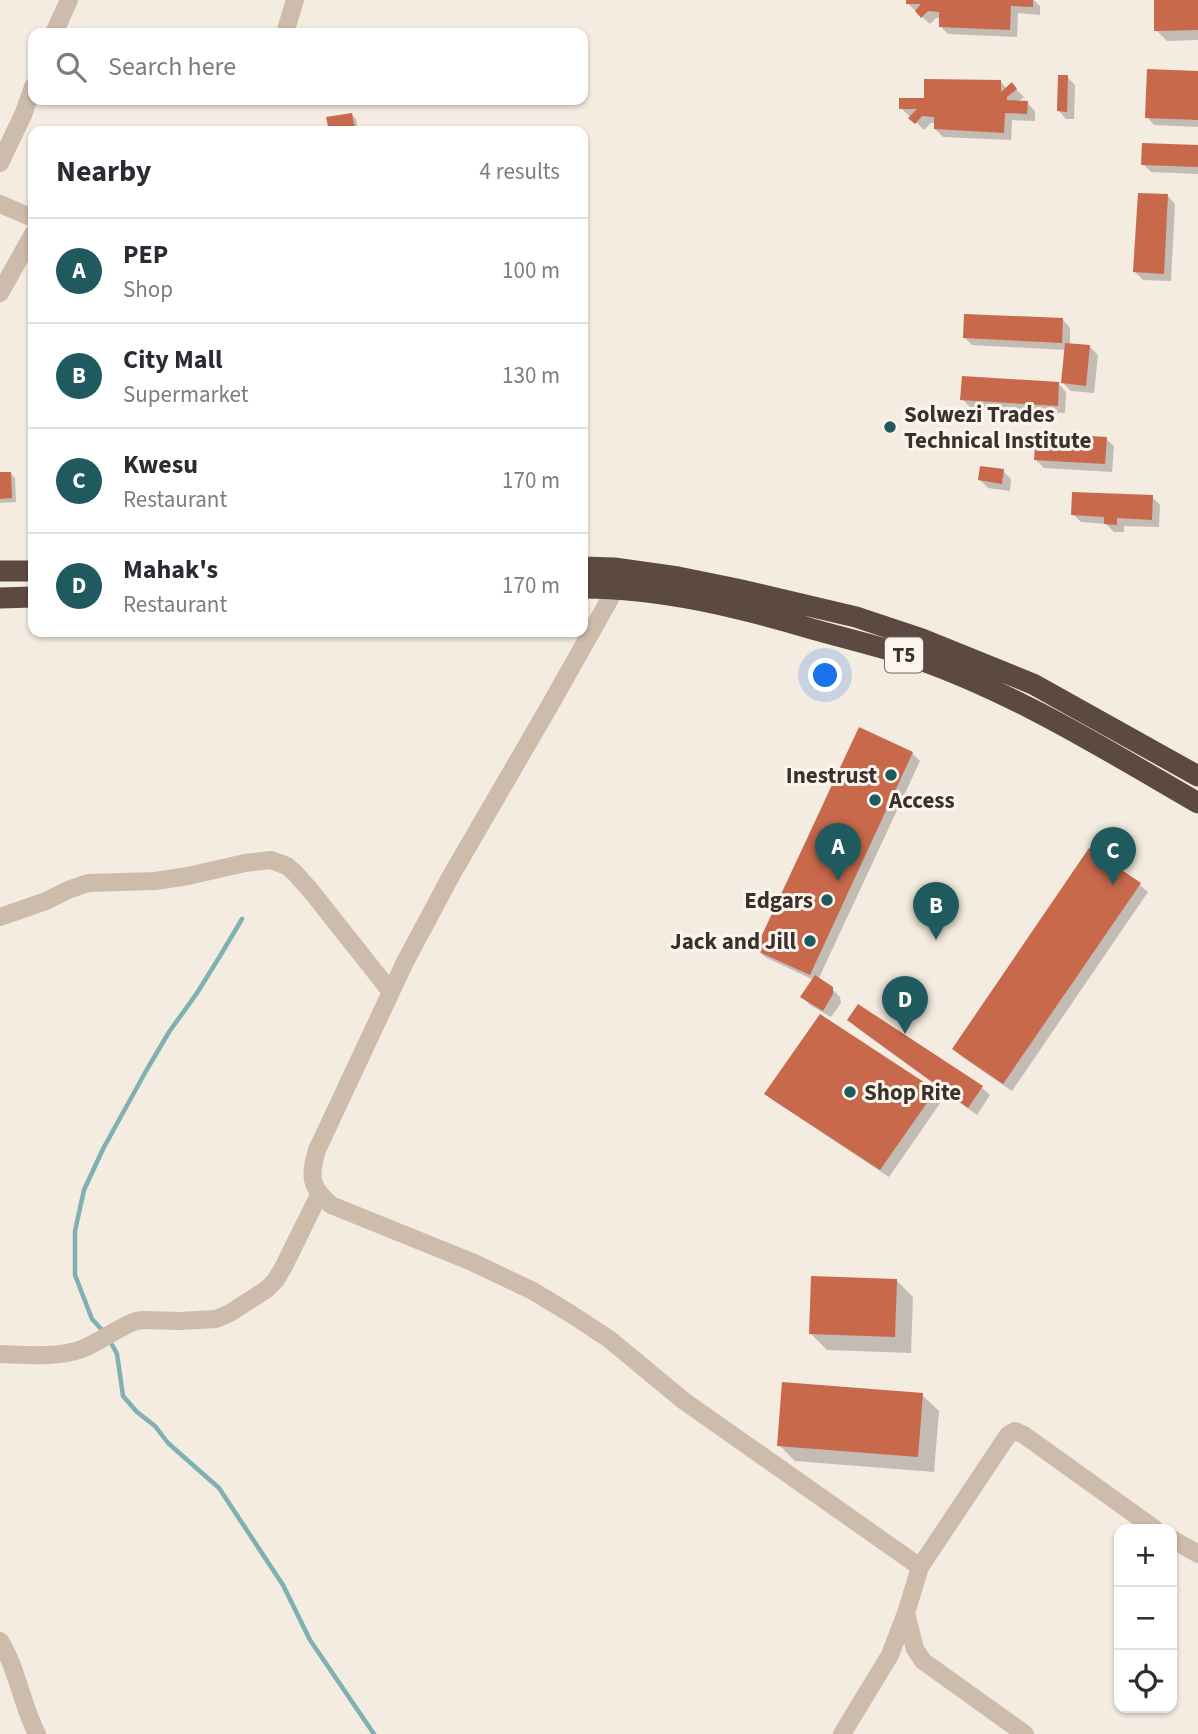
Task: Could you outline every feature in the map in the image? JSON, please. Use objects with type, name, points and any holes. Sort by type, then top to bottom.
[{"type":"highway","name":"T5","points":[[588,567],[678,577],[737,589],[856,617],[922,639],[1033,684],[1198,776]]},
{"type":"highway","points":[[0,571],[28,571]]},
{"type":"highway","name":"T5","points":[[588,588],[616,588],[684,598],[777,618],[910,656],[1024,704],[1198,803]]},
{"type":"highway","points":[[0,598],[28,597]]},
{"type":"street","points":[[56,28],[69,0]]},
{"type":"street","points":[[287,28],[295,0]]},
{"type":"street","points":[[0,163],[28,101]]},
{"type":"street","points":[[0,204],[28,216]]},
{"type":"street","points":[[0,293],[28,243]]},
{"type":"street","points":[[588,637],[616,588]]},
{"type":"street","points":[[588,637],[452,874],[405,962],[317,1150],[312,1165],[312,1181],[319,1195],[331,1205],[472,1262],[533,1291],[571,1314],[609,1339],[684,1401],[920,1567]]},
{"type":"street","points":[[0,917],[88,883],[155,881],[271,860],[287,866],[312,891],[391,992]]},
{"type":"street","points":[[0,1354],[24,1355],[82,1349],[136,1321],[201,1321],[230,1313],[275,1281],[319,1195]]},
{"type":"street","points":[[842,1734],[890,1656],[920,1567],[1008,1435],[1015,1431],[1024,1435],[1147,1524]]},
{"type":"street","points":[[1177,1542],[1198,1554]]},
{"type":"street","points":[[905,1613],[915,1648],[923,1661],[1026,1734]]},
{"type":"street","points":[[0,1641],[37,1734]]},
{"type":"building","points":[[906,0],[1033,0],[1033,7],[1011,6],[1010,30],[939,27],[939,12],[928,11],[921,18],[915,11],[921,4],[906,4]]},
{"type":"building","points":[[1154,0],[1198,0],[1198,30],[1154,31]]},
{"type":"building","points":[[1147,69],[1198,71],[1198,120],[1145,118]]},
{"type":"building","points":[[1058,75],[1068,75],[1067,112],[1057,111]]},
{"type":"building","points":[[924,79],[1001,80],[1001,92],[1012,82],[1017,89],[1007,100],[1028,101],[1027,114],[1005,113],[1004,133],[934,129],[934,117],[922,116],[915,124],[908,118],[917,109],[899,109],[899,98],[924,98]]},
{"type":"building","points":[[352,113],[354,126],[328,126],[326,117]]},
{"type":"building","points":[[1142,143],[1198,145],[1198,167],[1141,165]]},
{"type":"building","points":[[1138,193],[1168,194],[1164,274],[1133,272]]},
{"type":"building","points":[[964,314],[1063,318],[1062,343],[963,338]]},
{"type":"building","points":[[1065,343],[1090,345],[1086,386],[1061,383]]},
{"type":"building","points":[[962,376],[1059,382],[1058,406],[960,400]]},
{"type":"building","points":[[1036,433],[1107,437],[1105,464],[1034,460]]},
{"type":"building","points":[[980,466],[1004,469],[1002,484],[978,480]]},
{"type":"building","points":[[0,472],[11,472],[12,498],[0,499]]},
{"type":"building","points":[[1072,492],[1153,495],[1152,520],[1117,518],[1117,525],[1104,524],[1104,517],[1071,515]]},
{"type":"building","points":[[859,727],[913,752],[810,975],[755,950]]},
{"type":"building","points":[[1089,848],[1141,883],[1003,1084],[952,1049]]},
{"type":"building","points":[[815,975],[833,987],[833,994],[823,1011],[800,997]]},
{"type":"building","points":[[858,1004],[983,1086],[968,1108],[847,1020]]},
{"type":"building","name":"Shop Rite","points":[[820,1014],[936,1090],[880,1170],[764,1094]]},
{"type":"building","points":[[811,1276],[897,1279],[895,1337],[809,1334]]},
{"type":"building","points":[[782,1382],[923,1393],[918,1457],[777,1446]]},
{"type":"waterway","points":[[104,1332],[92,1319],[75,1275],[75,1231],[84,1190],[146,1071],[242,919]]},
{"type":"waterway","points":[[109,1339],[117,1354],[123,1396],[155,1426],[168,1443],[219,1488],[283,1585],[310,1640],[374,1734]]},
{"type":"place","name":"Solwezi Trades Technical Institute","points":[[890,427]]},
{"type":"place","name":"Inestrust","points":[[891,775]]},
{"type":"place","name":"Access","points":[[875,800]]},
{"type":"place","name":"PEP","points":[[838,881]]},
{"type":"place","name":"Kwesu","points":[[1113,885]]},
{"type":"place","name":"Edgars","points":[[827,900]]},
{"type":"place","name":"City Mall","points":[[936,940]]},
{"type":"place","name":"Jack and Jill","points":[[810,941]]},
{"type":"place","name":"Mahak's","points":[[905,1034]]},
{"type":"place","name":"Shop Rite","points":[[850,1092]]}]
